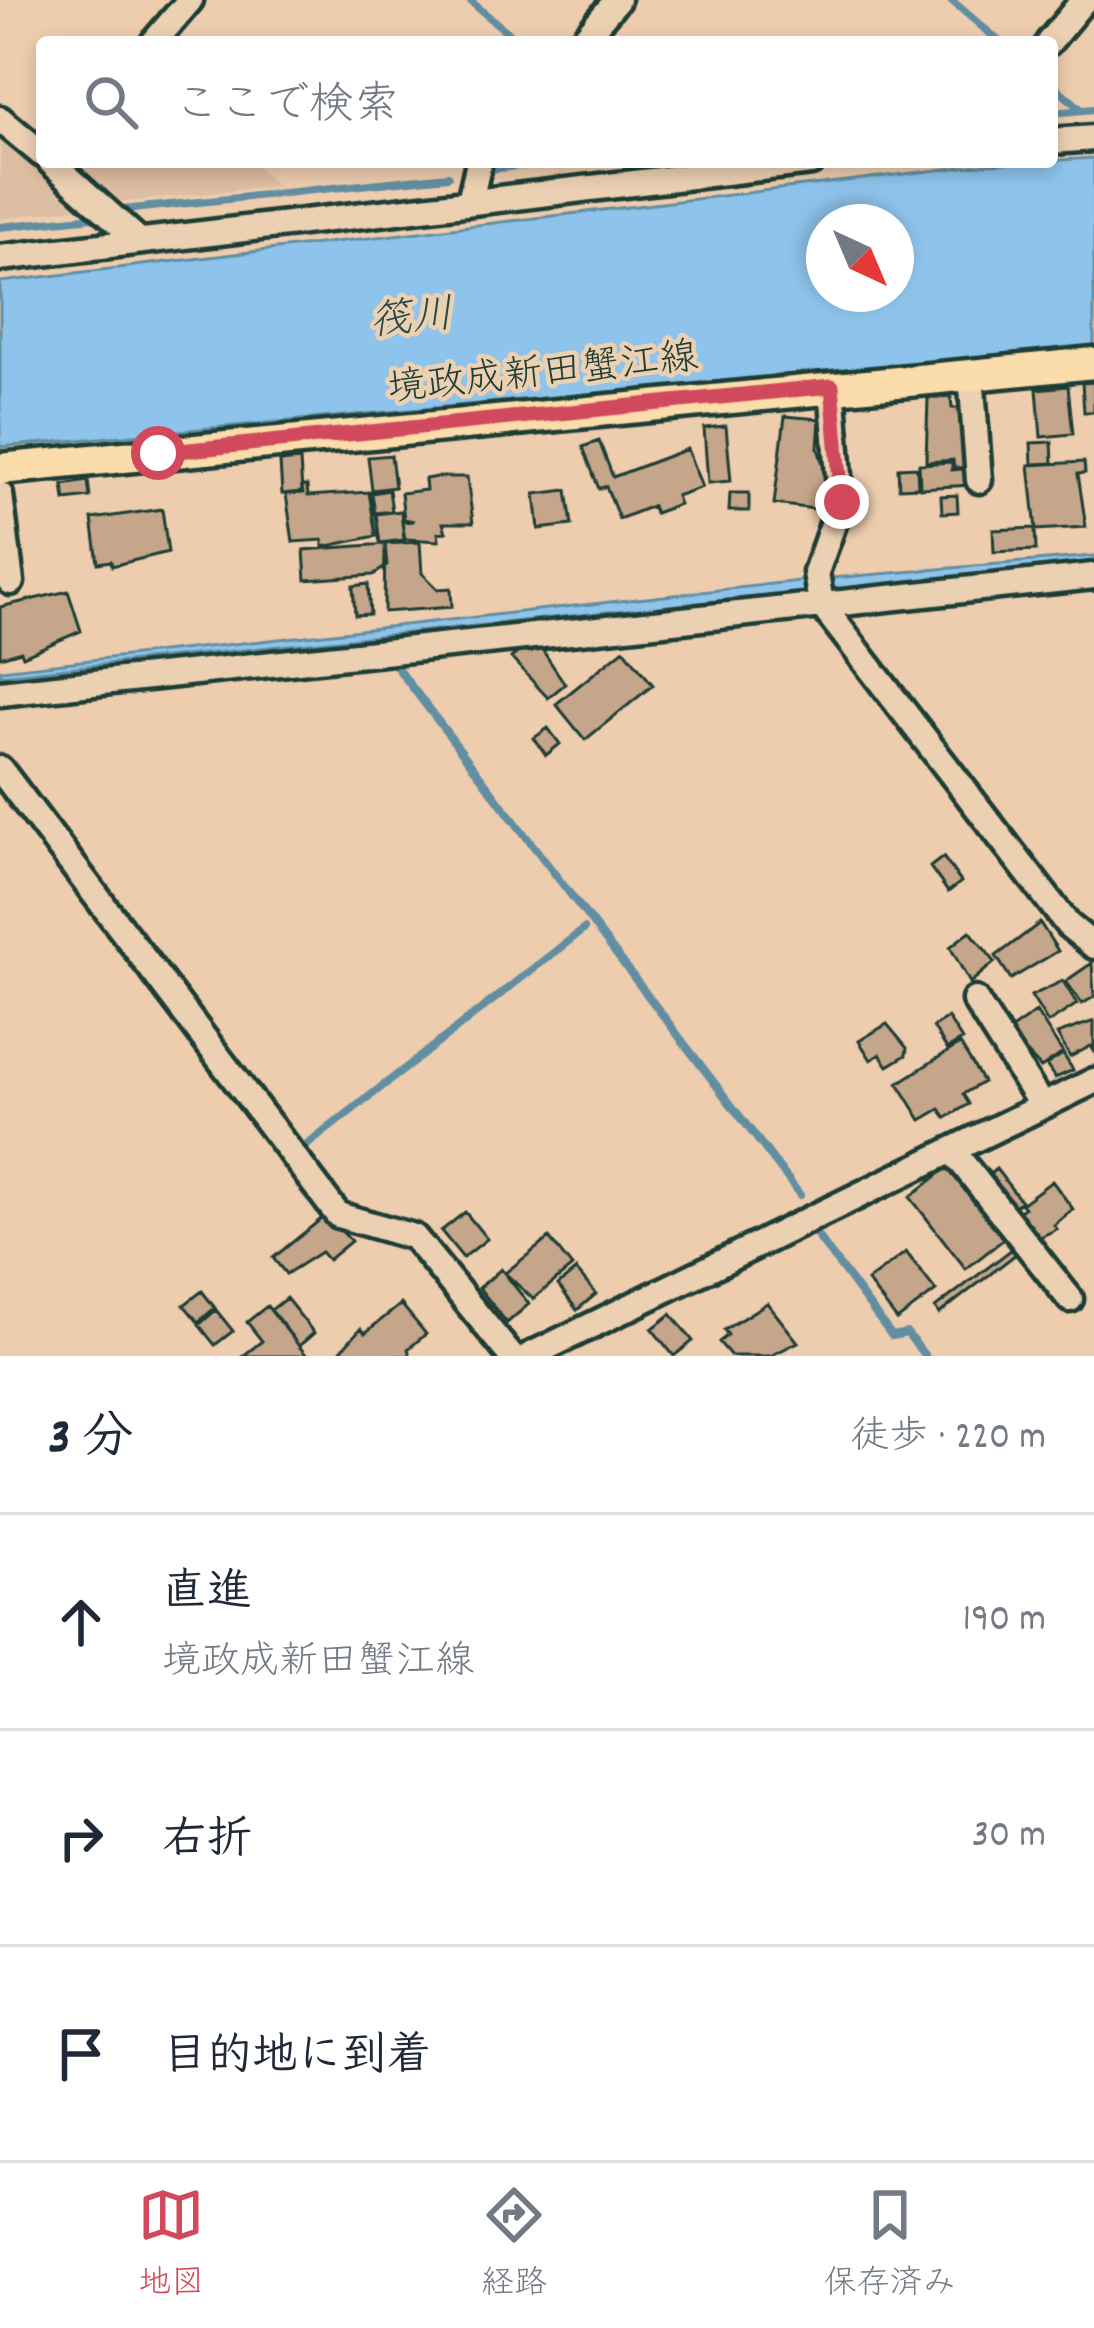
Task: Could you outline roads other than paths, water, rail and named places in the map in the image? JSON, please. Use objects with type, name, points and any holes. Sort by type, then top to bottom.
[{"type":"main road","name":"境政成新田蟹江線","points":[[0,469],[1094,363]]},
{"type":"street","points":[[159,36],[190,0]]},
{"type":"street","points":[[586,36],[617,0]]},
{"type":"street","points":[[1054,36],[1084,0]]},
{"type":"street","points":[[0,119],[36,149]]},
{"type":"street","points":[[1058,141],[1094,138]]},
{"type":"street","points":[[58,168],[137,239]]},
{"type":"street","points":[[470,201],[478,168]]},
{"type":"street","points":[[0,258],[759,168]]},
{"type":"street","points":[[971,374],[979,480]]},
{"type":"street","points":[[832,386],[842,502],[816,572],[821,604],[1068,925],[1094,946]]},
{"type":"street","points":[[0,495],[11,582]]},
{"type":"street","points":[[0,693],[417,638],[1094,576]]},
{"type":"street","points":[[0,769],[338,1215],[414,1237],[527,1355],[1094,1081]]},
{"type":"street","points":[[975,1000],[1042,1106]]},
{"type":"street","points":[[952,1150],[1070,1299]]},
{"type":"water","name":"筏川","points":[[1094,158],[1094,348],[0,447],[0,282],[955,168],[1058,168],[1058,160]]},
{"type":"water","points":[[1094,556],[1094,562],[0,675],[0,670],[808,580]]},
{"type":"waterway","points":[[469,0],[512,36]]},
{"type":"waterway","points":[[951,0],[993,36]]},
{"type":"waterway","points":[[1058,89],[1081,109]]},
{"type":"waterway","points":[[1058,112],[1094,109]]},
{"type":"waterway","points":[[490,169],[499,168]]},
{"type":"waterway","points":[[122,210],[448,176]]},
{"type":"waterway","points":[[0,227],[93,217]]},
{"type":"waterway","points":[[396,666],[800,1195]]},
{"type":"waterway","points":[[307,1145],[584,929]]},
{"type":"waterway","points":[[815,1233],[892,1336],[907,1333],[925,1356]]}]
